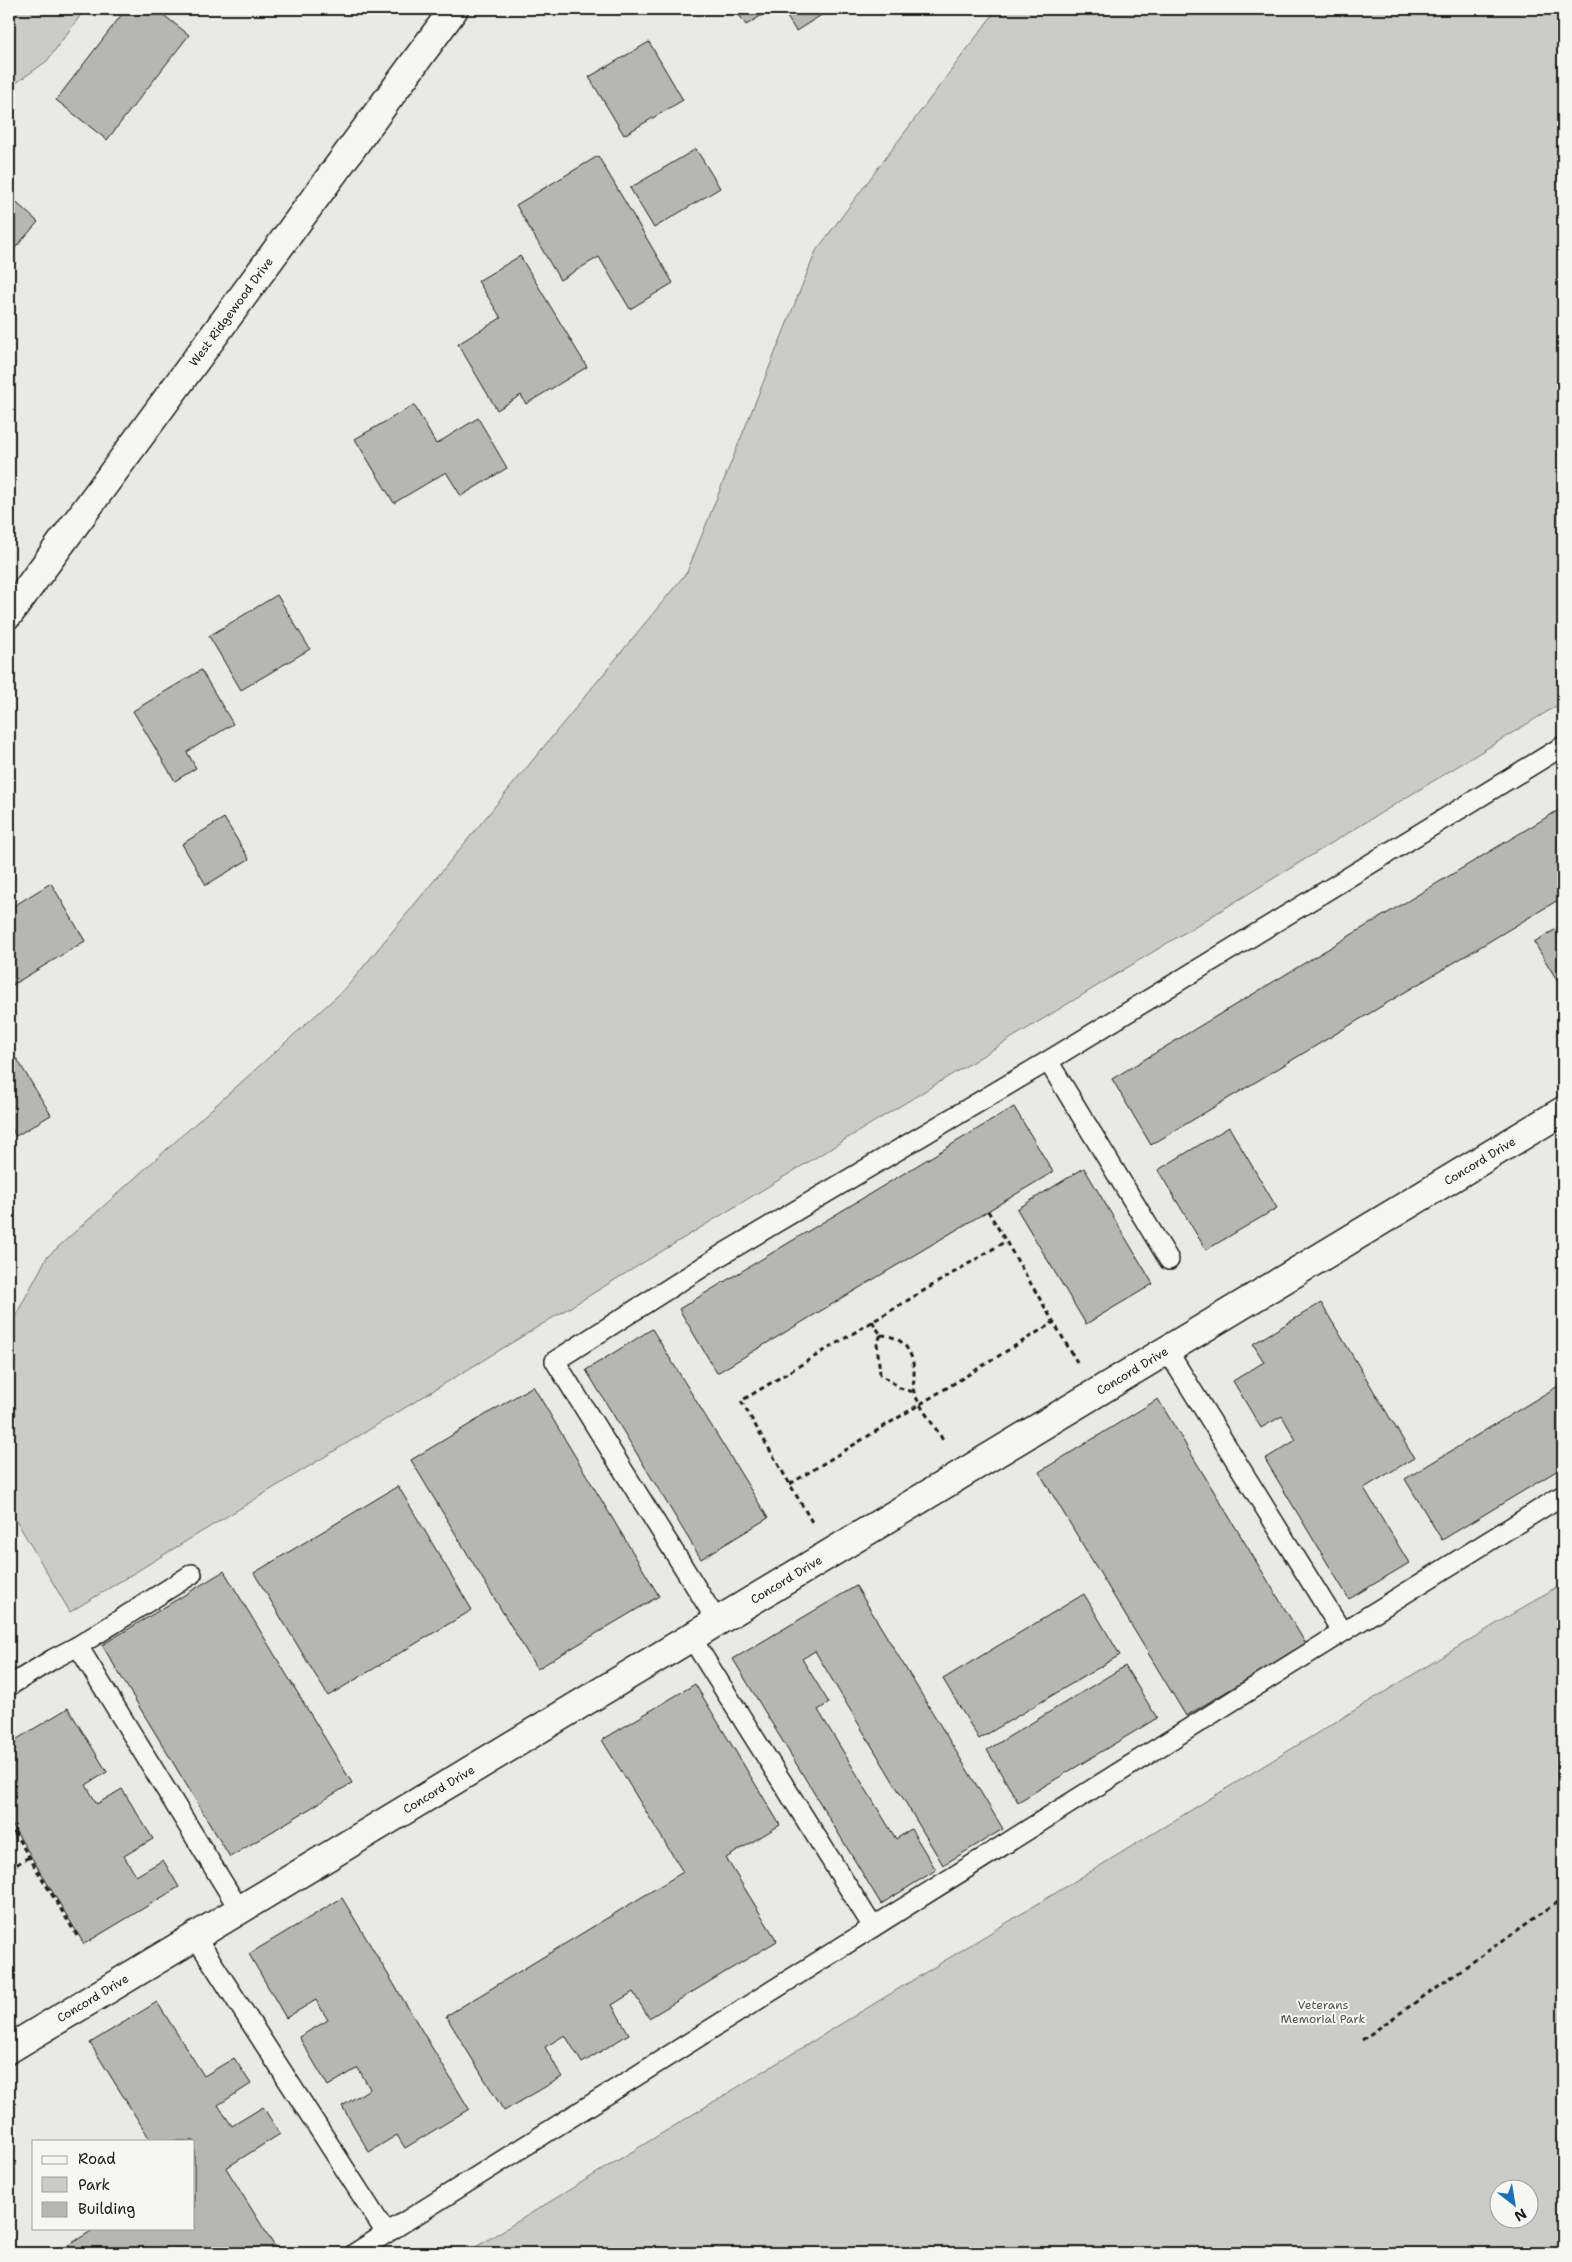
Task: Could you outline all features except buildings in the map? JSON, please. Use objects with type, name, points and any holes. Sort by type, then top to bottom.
[{"type":"street","name":"West Ridgewood Drive","points":[[9,614],[454,9]]},
{"type":"street","name":"Concord Drive","points":[[9,2049],[1563,1111]]},
{"type":"lane","points":[[717,1621],[555,1360],[723,1254],[1561,752]]},
{"type":"lane","points":[[1048,1061],[1169,1260]]},
{"type":"lane","points":[[1167,1350],[1342,1632]]},
{"type":"lane","points":[[354,2253],[1563,1495]]},
{"type":"lane","points":[[9,1686],[78,1646],[192,1574]]},
{"type":"lane","points":[[691,1637],[873,1927]]},
{"type":"lane","points":[[78,1646],[239,1909]]},
{"type":"lane","points":[[195,1936],[386,2233]]},
{"type":"path","points":[[988,1211],[1096,1392]]},
{"type":"path","points":[[830,1553],[741,1401],[1006,1241]]},
{"type":"path","points":[[872,1321],[881,1334]]},
{"type":"path","points":[[790,1484],[1054,1322]]},
{"type":"path","points":[[881,1334],[892,1335],[903,1342],[912,1355],[915,1375],[913,1392]]},
{"type":"path","points":[[881,1334],[877,1344],[880,1374],[900,1388],[913,1392],[964,1472]]},
{"type":"path","points":[[9,1824],[79,1939]]},
{"type":"path","points":[[9,1869],[29,1857]]},
{"type":"path","points":[[1362,2040],[1563,1898]]},
{"type":"green space","points":[[9,9],[85,9],[47,61],[9,88]]},
{"type":"green space","points":[[997,9],[1563,9],[1563,702],[70,1612],[9,1508],[9,1328],[47,1257],[346,988],[687,572],[816,251]]},
{"type":"green space","name":"Veterans Memorial Park","points":[[1563,1583],[1563,2253],[466,2253]]}]
